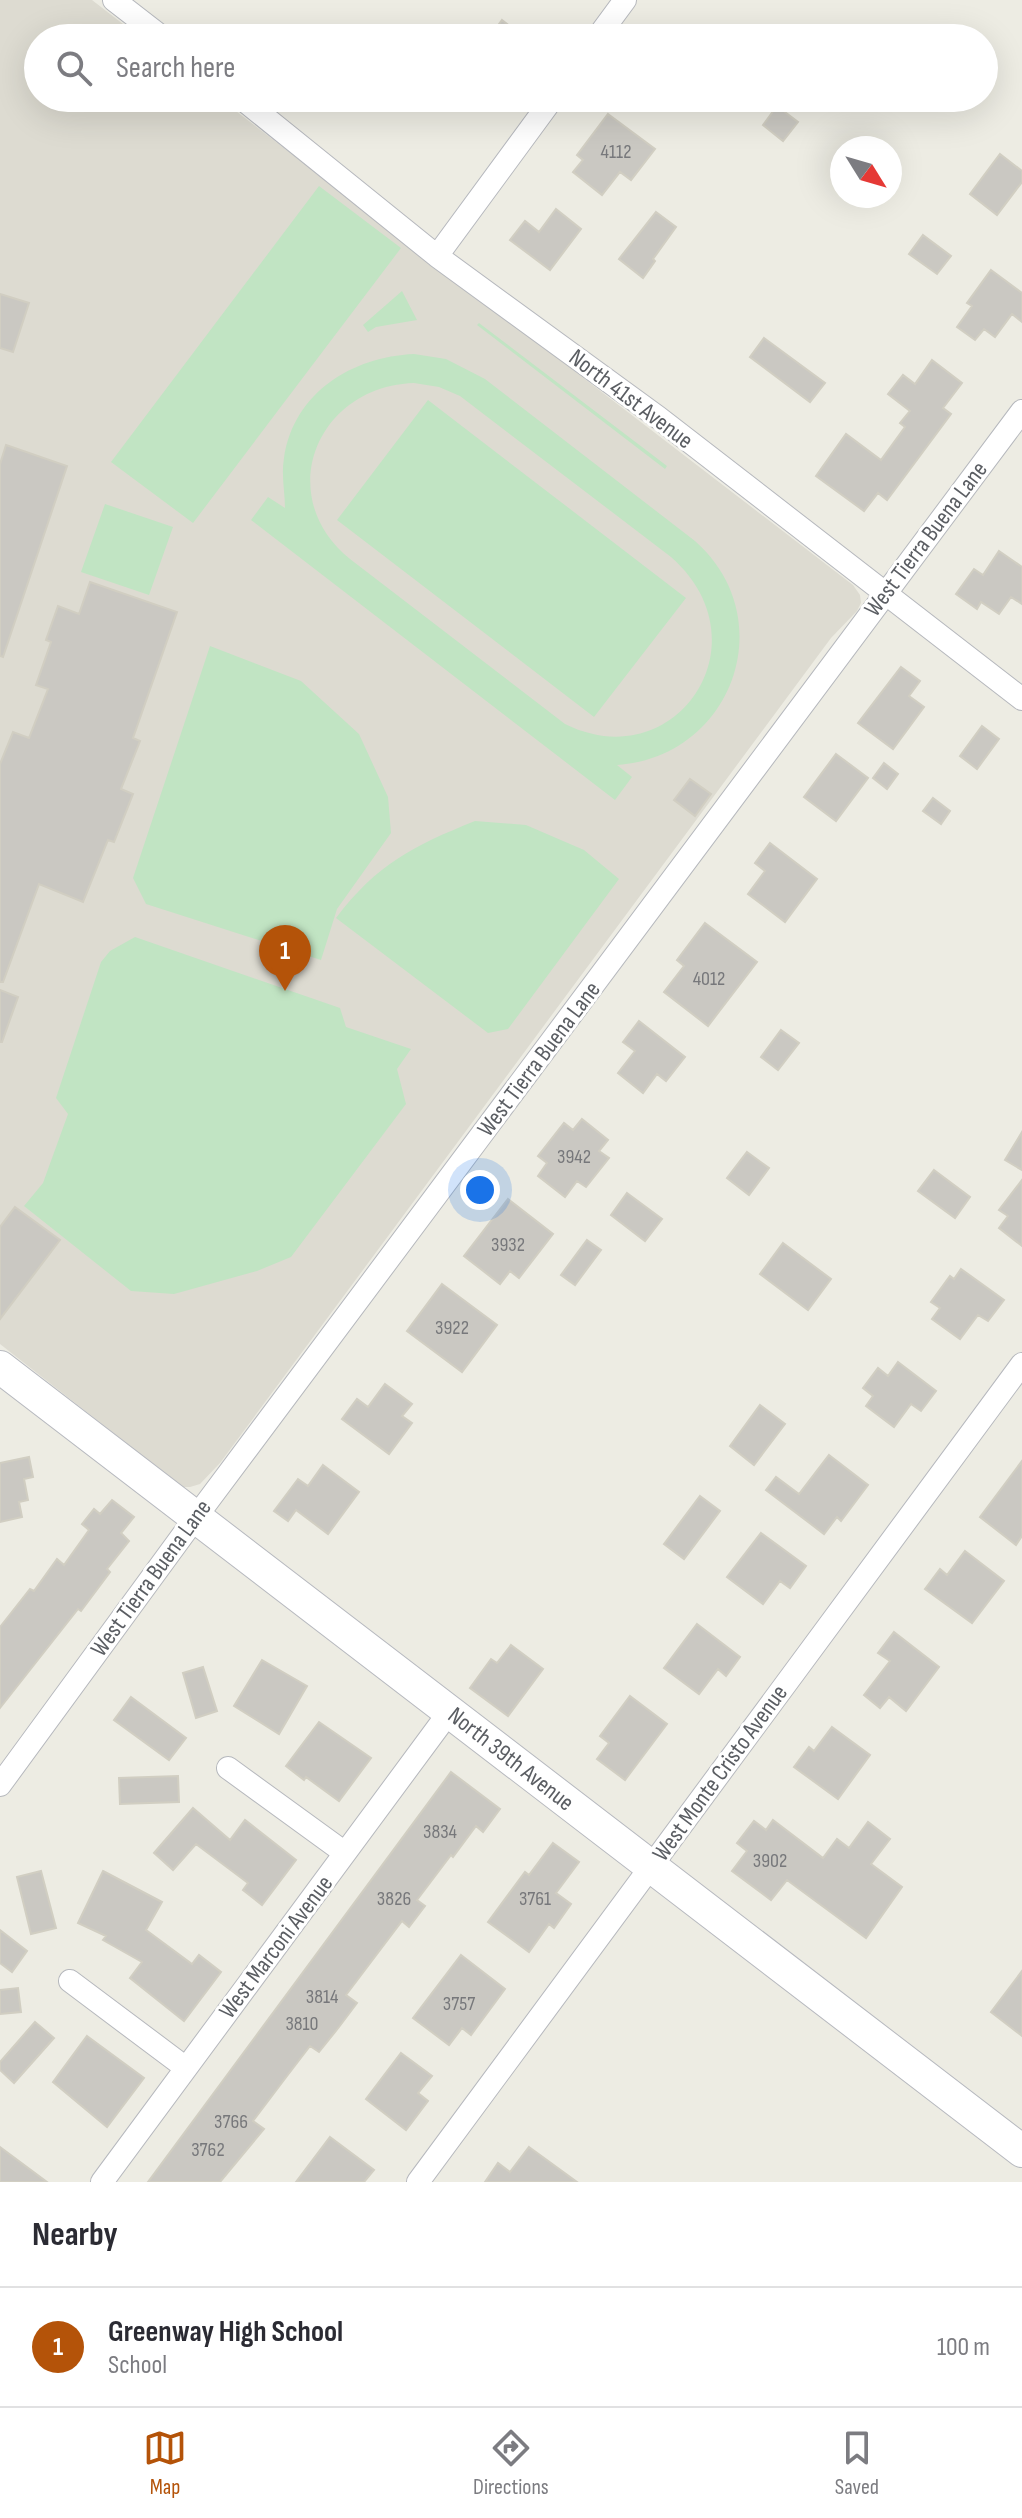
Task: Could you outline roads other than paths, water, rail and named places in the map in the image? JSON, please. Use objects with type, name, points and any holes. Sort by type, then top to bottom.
[{"type":"street","points":[[114,0],[145,24]]},
{"type":"street","points":[[607,24],[625,0]]},
{"type":"street","name":"North 41st Avenue","points":[[258,112],[437,256],[659,418],[1022,699]]},
{"type":"street","points":[[437,256],[543,112]]},
{"type":"street","name":"West Tierra Buena Lane","points":[[0,1785],[196,1517],[1022,411]]},
{"type":"street","name":"West Monte Cristo Avenue","points":[[418,2182],[1022,1364]]},
{"type":"street","name":"North 39th Avenue","points":[[0,1367],[1022,2151]]},
{"type":"street","name":"West Marconi Avenue","points":[[102,2182],[450,1711]]},
{"type":"street","points":[[228,1768],[345,1853]]},
{"type":"street","points":[[70,1981],[186,2068]]},
{"type":"place","name":"Greenway High School","points":[[285,991]]}]
